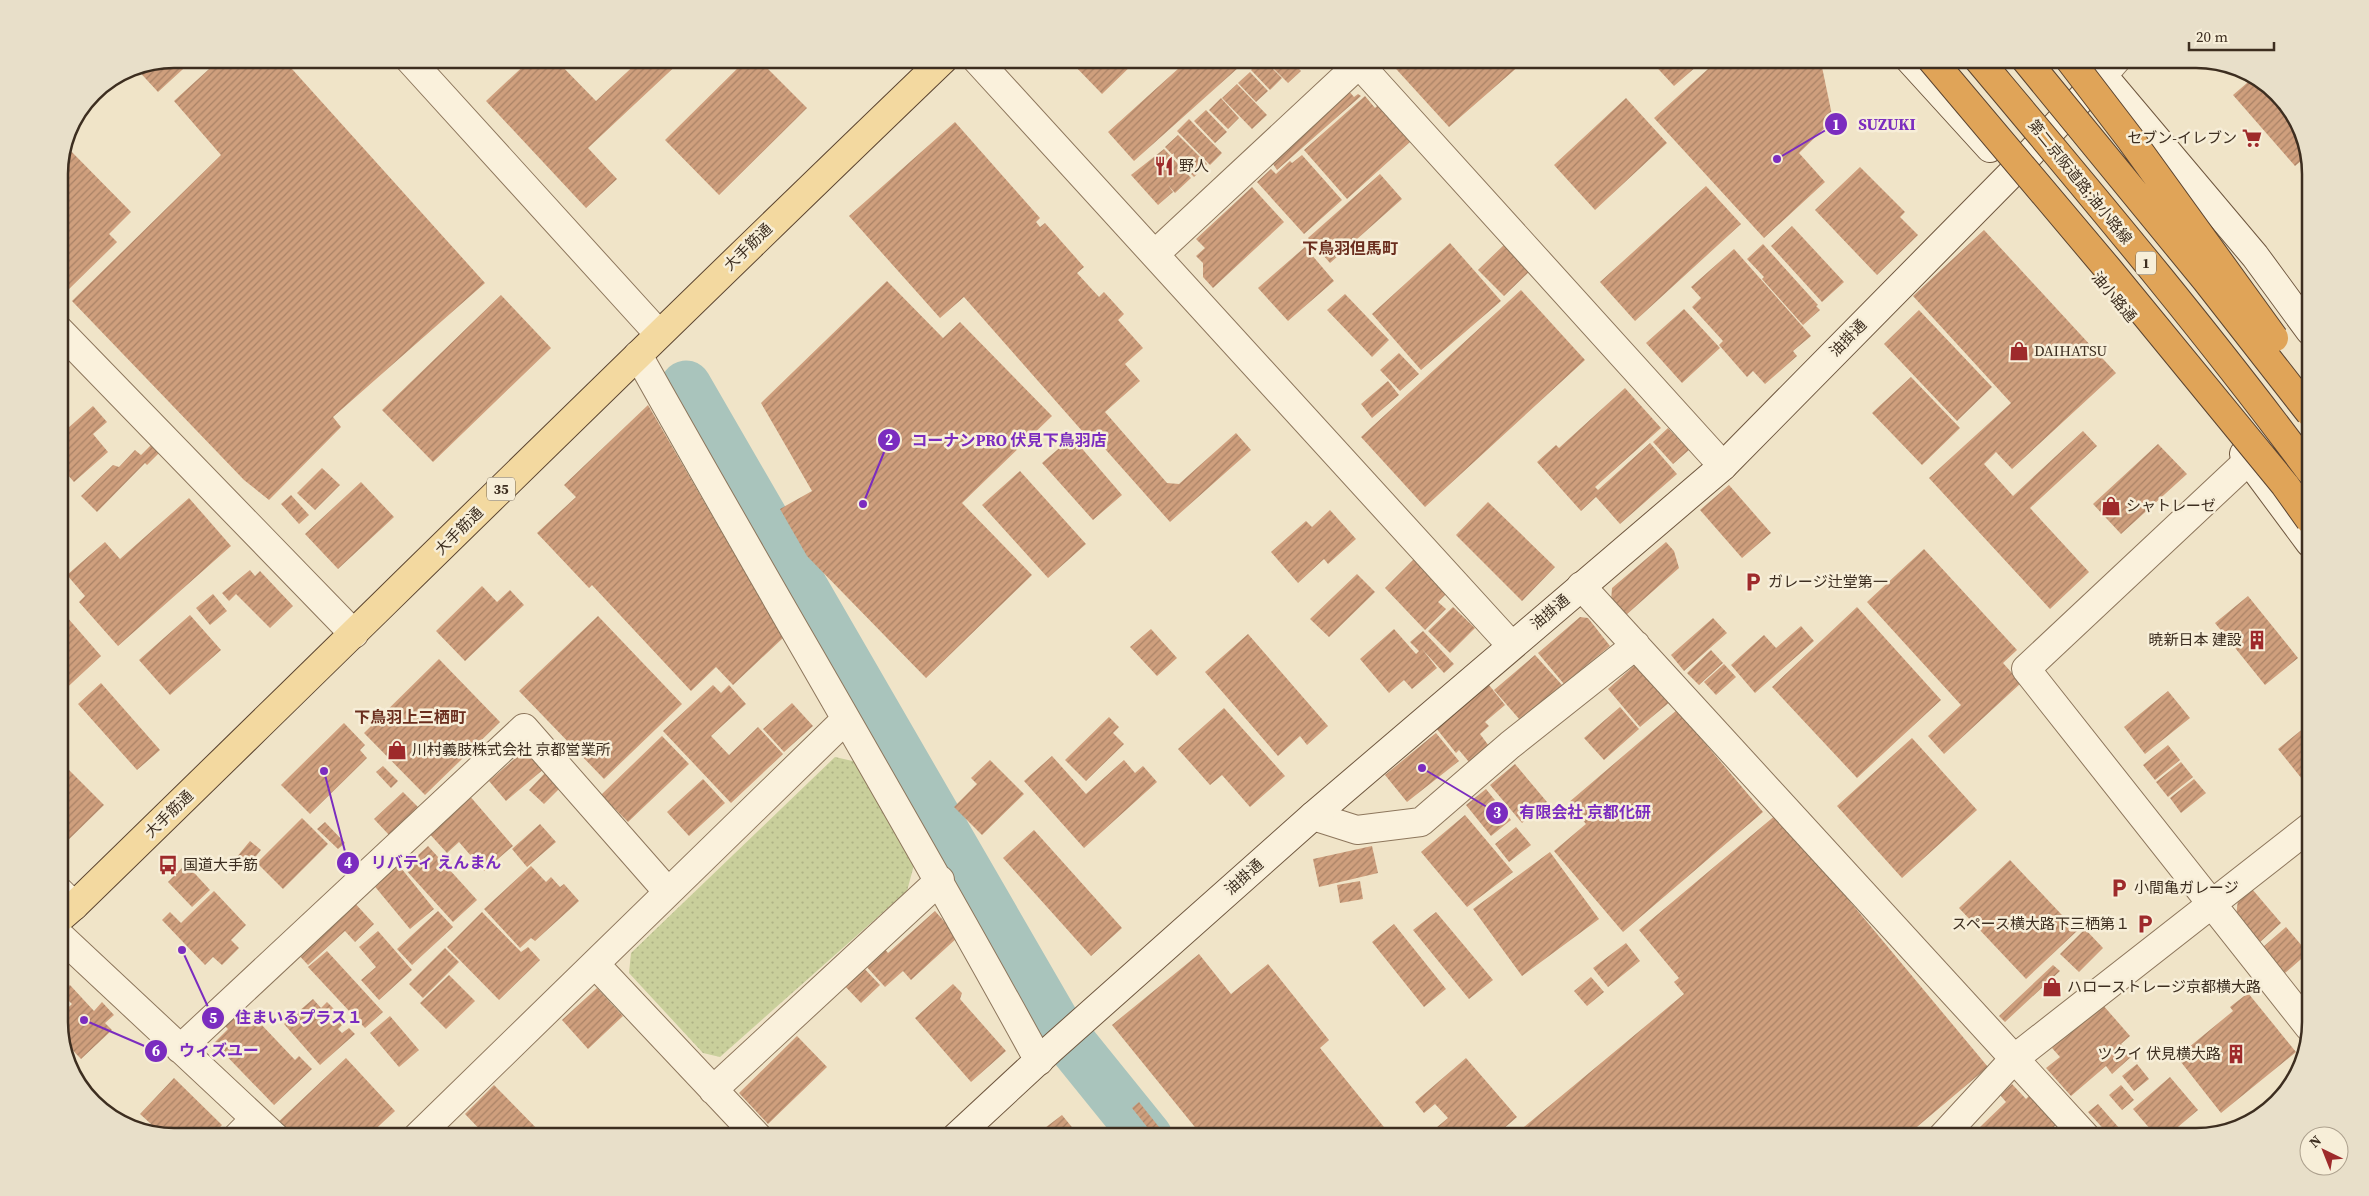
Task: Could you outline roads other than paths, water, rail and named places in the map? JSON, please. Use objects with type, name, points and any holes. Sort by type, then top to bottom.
[{"type":"highway","points":[[1938,67],[2108,269],[2285,485],[2301,508]]},
{"type":"highway","name":"第二京阪道路;油小路線","points":[[1985,67],[2100,205],[2301,459]]},
{"type":"highway","name":"1","points":[[2032,67],[2206,280],[2301,402]]},
{"type":"highway","points":[[2075,67],[2132,140],[2301,374]]},
{"type":"main road","name":"大手筋通","points":[[68,901],[354,634],[658,333],[936,67]]},
{"type":"street","points":[[416,67],[658,333]]},
{"type":"street","points":[[983,67],[1511,645]]},
{"type":"street","points":[[1155,254],[1357,67]]},
{"type":"street","points":[[1363,67],[1723,466]]},
{"type":"street","name":"油小路通","points":[[1916,67],[2012,173],[2249,460],[2301,531]]},
{"type":"street","name":"油掛通","points":[[966,1128],[1313,816],[1511,645],[1723,466],[2012,173],[2101,67]]},
{"type":"street","points":[[2106,67],[2255,256],[2301,319]]},
{"type":"street","points":[[68,339],[354,634]]},
{"type":"street","points":[[638,354],[845,720],[1045,1055]]},
{"type":"street","points":[[2249,460],[2026,669],[2212,902],[2302,1019]]},
{"type":"street","points":[[1581,586],[2078,1128]]},
{"type":"street","points":[[1313,816],[1357,830],[1421,822],[1510,745],[1636,645]]},
{"type":"street","points":[[426,1128],[845,720]]},
{"type":"street","points":[[180,1049],[524,728],[668,892]]},
{"type":"street","points":[[1950,1128],[2015,1058],[2302,833]]},
{"type":"street","points":[[713,1090],[940,880]]},
{"type":"street","points":[[68,943],[180,1049],[246,1128]]},
{"type":"street","points":[[595,964],[749,1128]]},
{"type":"waterway","points":[[686,386],[1054,1022],[1140,1128]]},
{"type":"place","name":"セブン-イレブン","points":[[2252,138]]},
{"type":"place","name":"SUZUKI","points":[[1777,159]]},
{"type":"place","name":"野人","points":[[1164,166]]},
{"type":"place","name":"DAIHATSU","points":[[2019,351]]},
{"type":"place","name":"コーナンPRO 伏見下鳥羽店","points":[[863,504]]},
{"type":"place","name":"シャトレーゼ","points":[[2111,506]]},
{"type":"place","name":"ガレージ辻堂第一","points":[[1753,582]]},
{"type":"place","name":"暁新日本 建設","points":[[2257,640]]},
{"type":"place","name":"川村義肢株式会社 京都営業所","points":[[397,750]]},
{"type":"place","name":"有限会社 京都化研","points":[[1422,768]]},
{"type":"place","name":"リバティ えんまん","points":[[324,771]]},
{"type":"place","name":"国道大手筋","points":[[168,865]]},
{"type":"place","name":"小間亀ガレージ","points":[[2119,888]]},
{"type":"place","name":"スペース横大路下三栖第１","points":[[2145,924]]},
{"type":"place","name":"住まいるプラス１","points":[[182,950]]},
{"type":"place","name":"ハローストレージ京都横大路","points":[[2052,987]]},
{"type":"place","name":"ウィズユー","points":[[84,1020]]},
{"type":"place","name":"ツクイ 伏見横大路","points":[[2236,1054]]},
{"type":"district","name":"下鳥羽但馬町","points":[[1350,248]]},
{"type":"district","name":"下鳥羽上三栖町","points":[[410,717]]}]
